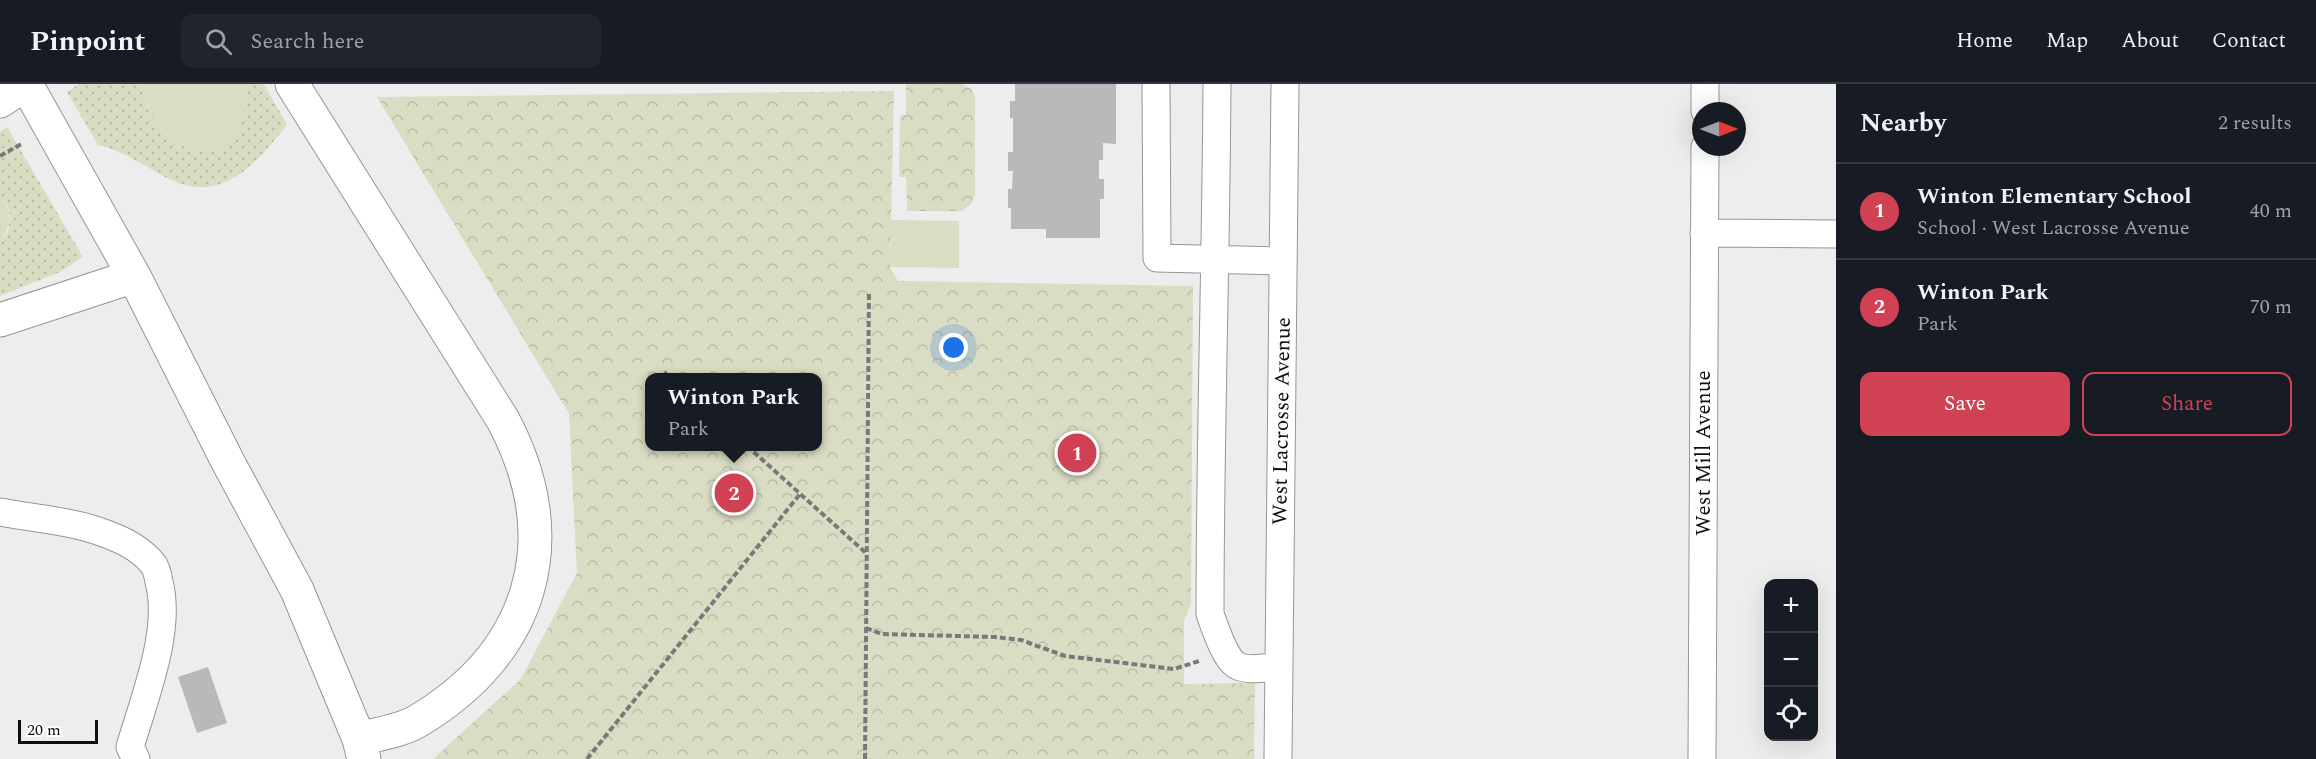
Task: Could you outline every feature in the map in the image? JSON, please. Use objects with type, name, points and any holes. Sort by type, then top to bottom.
[{"type":"main road","points":[[0,101],[31,93],[134,276],[228,462],[297,590],[362,749],[414,723],[454,695],[484,668],[505,642],[525,599],[533,562],[536,528],[523,466],[503,420],[292,84]]},
{"type":"main road","points":[[0,321],[134,276]]},
{"type":"street","points":[[1156,84],[1157,258],[1283,261]]},
{"type":"street","points":[[1217,84],[1216,260],[1212,321],[1210,614],[1226,652],[1236,665],[1248,668],[1279,667]]},
{"type":"street","name":"West Lacrosse Avenue","points":[[1278,759],[1285,84]]},
{"type":"street","points":[[1705,84],[1705,102]]},
{"type":"street","name":"West Mill Avenue","points":[[1702,759],[1705,156]]},
{"type":"street","points":[[1704,233],[1836,234]]},
{"type":"street","points":[[0,512],[92,529],[139,550],[155,566],[162,594],[163,619],[159,644],[130,747],[136,759]]},
{"type":"path","points":[[0,156],[22,143]]},
{"type":"path","points":[[865,759],[869,291]]},
{"type":"path","points":[[752,451],[867,554]]},
{"type":"path","points":[[587,759],[800,494]]},
{"type":"path","points":[[866,628],[882,634],[995,637],[1021,640],[1065,656],[1174,669],[1226,652]]},
{"type":"green space","points":[[79,84],[141,84],[149,109],[163,132],[193,150],[215,150],[234,137],[243,118],[249,84],[264,84],[287,125],[249,167],[235,177],[219,184],[203,187],[185,185],[98,145],[67,92]]},
{"type":"green space","points":[[141,84],[249,84],[243,118],[234,137],[215,150],[204,151],[193,150],[182,145],[163,132],[151,114]]},
{"type":"green space","points":[[906,84],[962,84],[971,89],[975,97],[975,195],[970,205],[962,211],[907,211],[906,177],[899,177],[900,115],[906,115]]},
{"type":"green space","points":[[894,91],[890,267],[898,281],[1193,286],[1191,604],[1184,621],[1184,684],[1255,683],[1254,759],[433,759],[520,680],[577,573],[569,414],[377,97]]},
{"type":"green space","points":[[7,127],[83,257],[60,272],[0,296],[0,242],[8,232],[10,216],[7,205],[0,196],[0,132]]},
{"type":"green space","points":[[0,196],[7,207],[9,219],[4,237],[0,242]]},
{"type":"green space","points":[[891,220],[959,221],[959,268],[890,267]]},
{"type":"building","points":[[1015,84],[1116,84],[1116,144],[1103,143],[1103,160],[1099,160],[1099,179],[1104,179],[1104,199],[1100,199],[1100,238],[1046,238],[1046,229],[1011,229],[1008,189],[1012,189],[1013,171],[1008,171],[1008,152],[1013,152],[1013,118],[1010,118],[1010,101],[1015,101]]},
{"type":"building","points":[[208,667],[227,723],[197,733],[178,677]]},
{"type":"place","name":"Winton Elementary School","points":[[1077,453]]},
{"type":"place","name":"Winton Park","points":[[734,493]]}]
